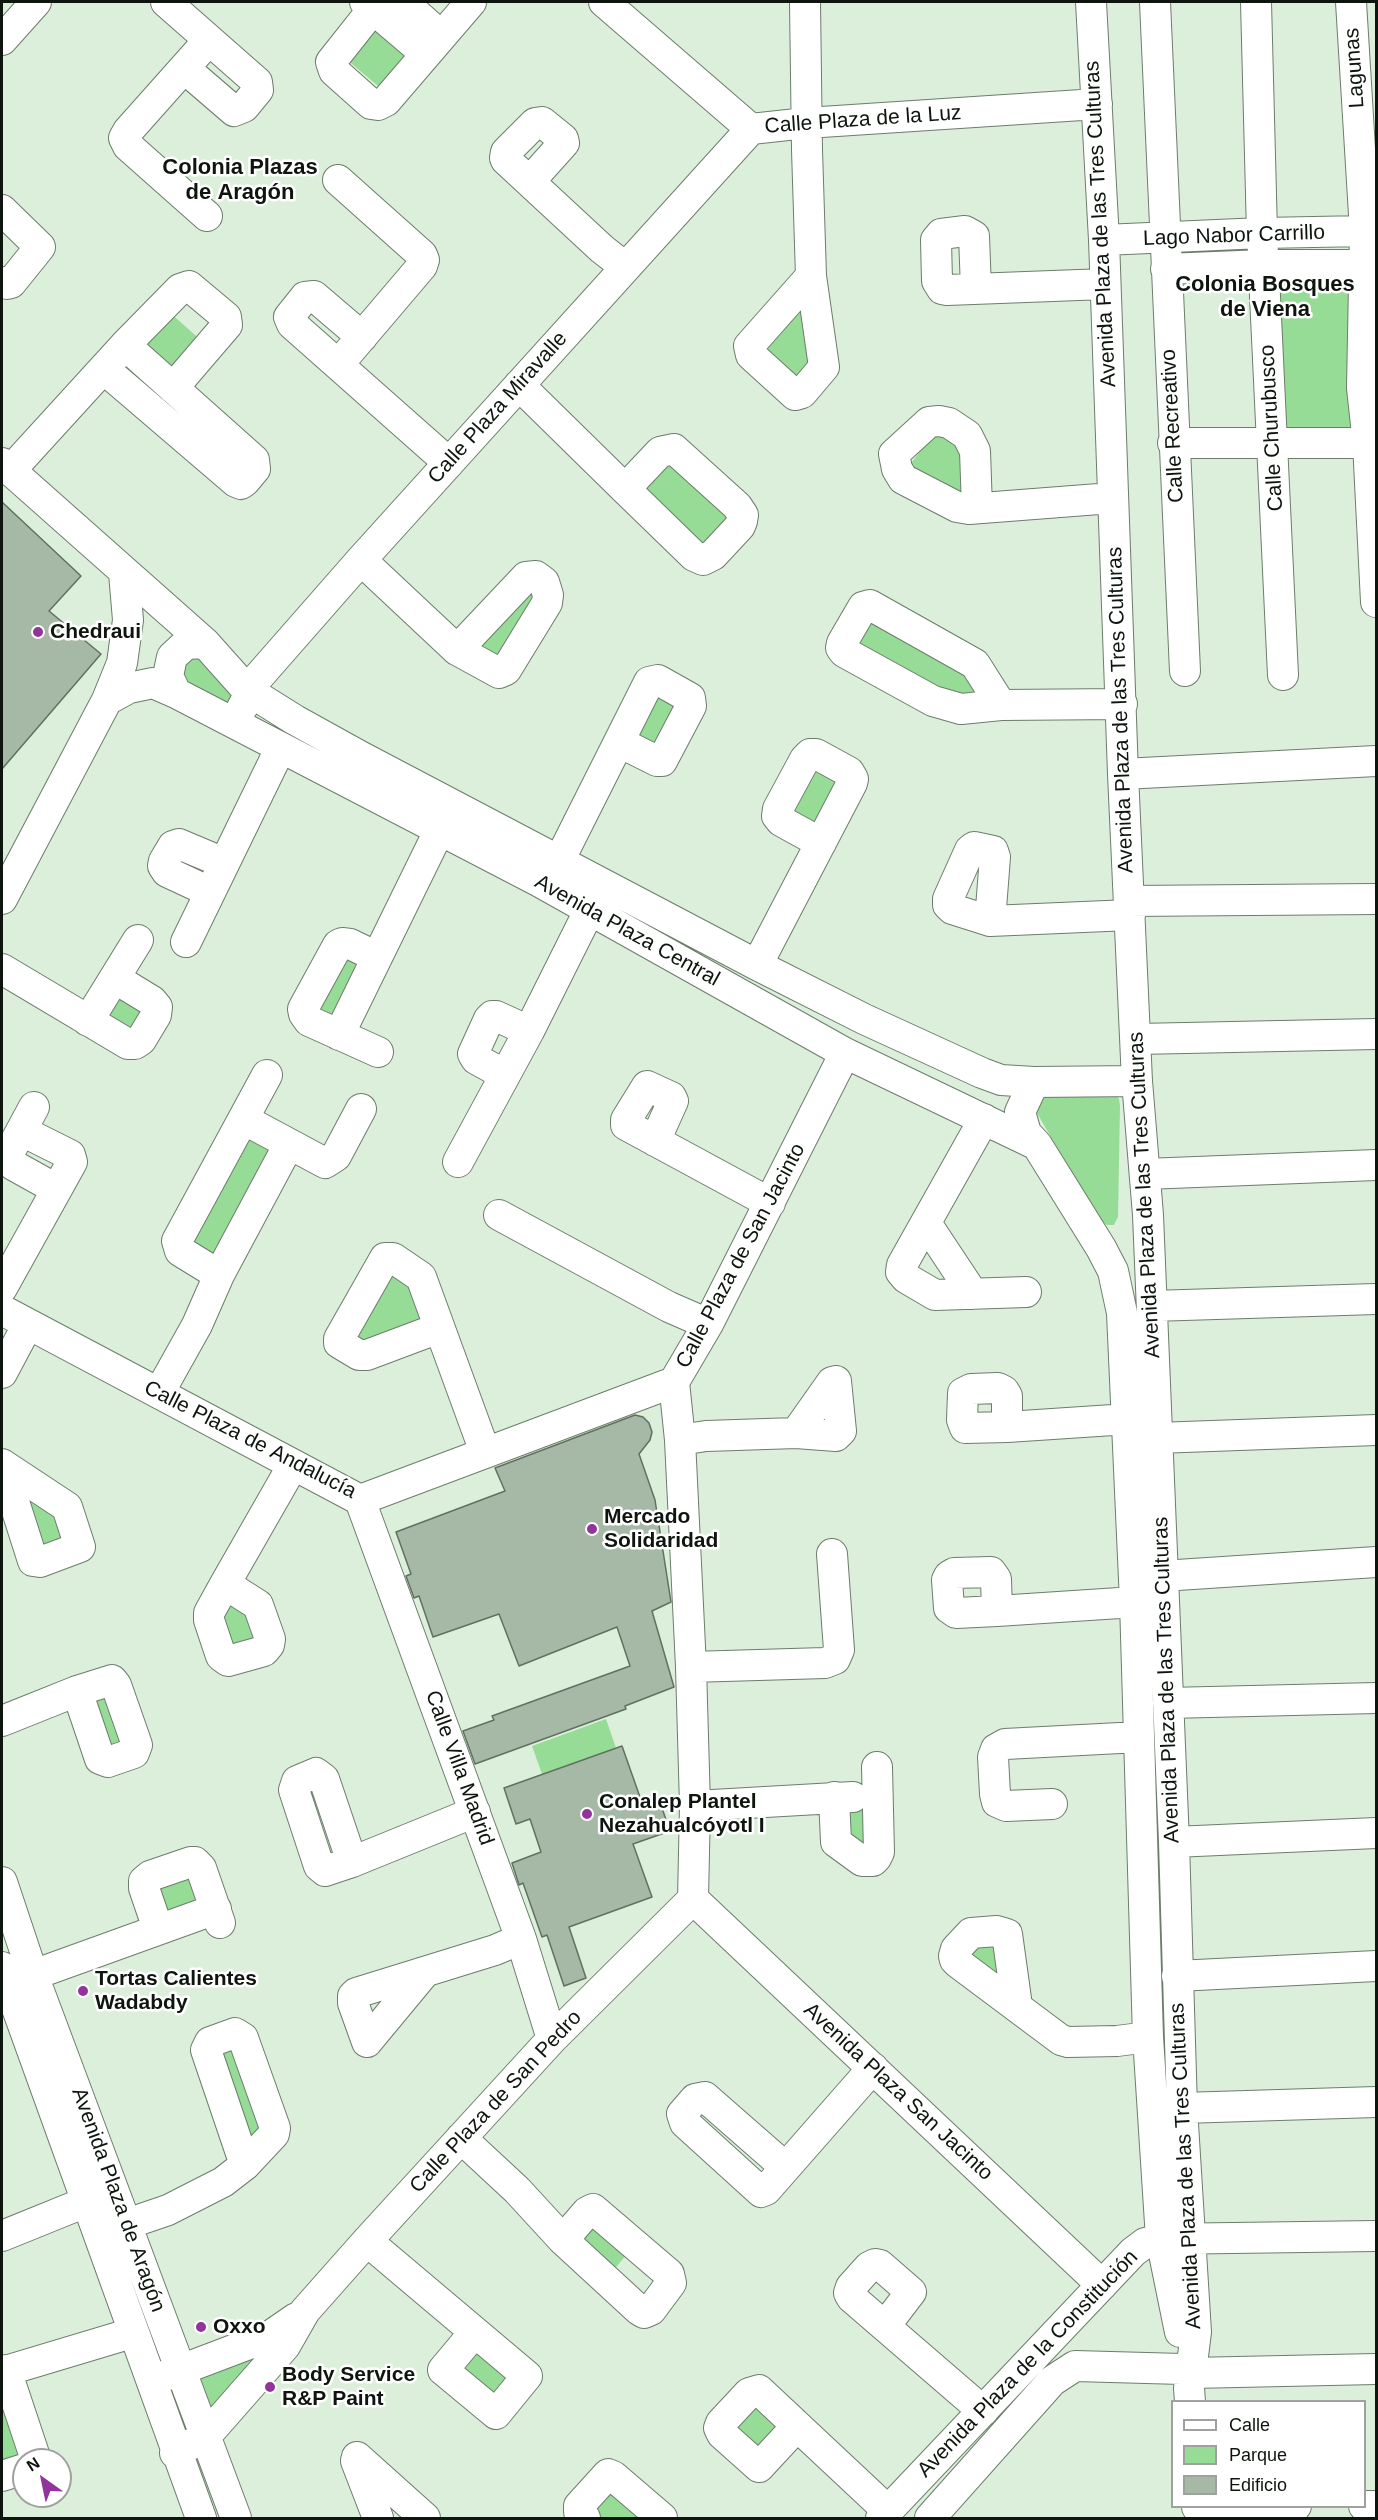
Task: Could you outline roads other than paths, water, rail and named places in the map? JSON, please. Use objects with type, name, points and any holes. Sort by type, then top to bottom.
[{"type":"street","points":[[166,2],[258,84],[257,93],[244,107],[237,111],[231,109],[184,68]]},
{"type":"street","points":[[403,2],[434,45]]},
{"type":"street","points":[[434,45],[369,5],[331,62],[334,71],[371,104],[378,105],[386,101],[471,2]]},
{"type":"street","name":"Calle Plaza de la Luz","points":[[604,2],[751,129],[806,123],[1097,104]]},
{"type":"street","points":[[805,2],[811,276]]},
{"type":"street","name":"Avenida Plaza de las Tres Culturas","points":[[1091,2],[1104,240],[1094,284],[1107,705],[1123,774],[1120,911],[1137,1039],[1137,1081],[1148,1215],[1174,1842],[1182,2108],[1175,2238]]},
{"type":"street","name":"Calle Recreativo","points":[[1155,2],[1185,671]]},
{"type":"street","name":"Calle Churubusco","points":[[1256,2],[1262,233],[1283,675]]},
{"type":"street","name":"Lagunas","points":[[1351,2],[1365,231],[1362,388],[1368,443],[1377,602]]},
{"type":"street","points":[[2,40],[23,6]]},
{"type":"street","points":[[207,216],[128,146],[124,138],[209,40]]},
{"type":"street","name":"Calle Plaza Miravalle","points":[[222,716],[231,716],[242,709],[248,698],[247,690],[361,560],[751,129]]},
{"type":"street","points":[[338,180],[422,255],[424,260],[422,266],[339,365]]},
{"type":"street","points":[[530,182],[625,267]]},
{"type":"street","points":[[2,282],[7,285],[11,283],[40,250],[39,243],[7,225]]},
{"type":"street","name":"Lago Nabor Carrillo","points":[[1104,240],[1365,231]]},
{"type":"street","name":"Lago Nabor Carrillo","points":[[1166,269],[1264,265],[1364,265]]},
{"type":"street","points":[[976,289],[1094,284]]},
{"type":"street","points":[[2,899],[107,700],[122,663],[128,621],[124,573],[6,467],[180,289],[186,286],[191,287],[225,317],[227,325],[173,388]]},
{"type":"street","points":[[362,337],[314,296],[305,297],[289,319],[449,463]]},
{"type":"street","points":[[104,369],[236,482],[241,484],[245,481],[255,469],[254,460],[125,345]]},
{"type":"street","points":[[519,385],[625,489]]},
{"type":"street","points":[[1173,443],[1368,443]]},
{"type":"street","points":[[978,508],[1099,499]]},
{"type":"street","points":[[361,560],[457,650]]},
{"type":"street","name":"Avenida Plaza Central","points":[[124,573],[206,643],[247,690],[295,720],[559,861],[864,1019],[1001,1080],[1137,1081]]},
{"type":"street","points":[[1001,705],[975,664],[870,605],[863,607],[842,643],[841,648],[844,652],[933,701],[961,709],[1001,705],[1107,705]]},
{"type":"street","points":[[176,693],[168,676],[172,657],[186,644],[206,643]]},
{"type":"street","name":"Avenida Plaza Central","points":[[107,700],[129,688],[153,683],[176,693],[280,748],[433,842],[590,909],[845,1053],[1037,1145]]},
{"type":"street","points":[[559,861],[619,742]]},
{"type":"street","points":[[186,942],[280,748]]},
{"type":"street","points":[[1123,774],[1377,761]]},
{"type":"street","points":[[339,1035],[433,842]]},
{"type":"street","points":[[758,965],[821,843]]},
{"type":"street","points":[[210,892],[167,872],[163,866],[164,861],[173,846],[179,844],[224,863]]},
{"type":"street","points":[[990,921],[1120,911],[1377,899]]},
{"type":"street","points":[[458,1162],[529,1031],[590,909]]},
{"type":"street","points":[[88,1021],[138,940]]},
{"type":"street","points":[[377,957],[350,944],[338,945],[305,1005],[304,1014],[309,1021],[378,1052]]},
{"type":"street","points":[[2,969],[128,1044],[135,1044],[141,1040],[156,1015],[157,1007],[152,1001],[116,979]]},
{"type":"street","points":[[505,1075],[476,1059],[473,1054],[489,1019],[496,1016],[529,1031]]},
{"type":"street","points":[[1137,1039],[1377,1034]]},
{"type":"street","name":"Calle Plaza de San Jacinto","points":[[693,1899],[694,1806],[691,1667],[680,1440],[674,1382],[708,1324],[845,1053]]},
{"type":"street","points":[[219,1275],[180,1251],[177,1241],[267,1075]]},
{"type":"street","points":[[1035,1082],[1020,1112],[1026,1133],[1037,1145],[1101,1248],[1129,1240],[1148,1215]]},
{"type":"street","points":[[243,1119],[322,1162],[329,1162],[336,1156],[361,1109]]},
{"type":"street","points":[[2,1288],[56,1190],[13,1165],[9,1160],[8,1155],[28,1119]]},
{"type":"street","points":[[984,1119],[902,1265],[901,1272],[903,1276],[935,1295],[1026,1292]]},
{"type":"street","points":[[655,1141],[770,1203]]},
{"type":"street","points":[[159,1393],[197,1325],[219,1275],[289,1144]]},
{"type":"street","points":[[1145,1174],[1377,1166]]},
{"type":"street","points":[[499,1215],[669,1307],[708,1324]]},
{"type":"street","points":[[926,1223],[973,1294]]},
{"type":"street","name":"Avenida Plaza de las Tres Culturas","points":[[1101,1248],[1113,1271],[1119,1293],[1128,1419],[1148,2037],[1175,2238],[1179,2331],[1188,2383]]},
{"type":"street","points":[[1152,1306],[1377,1299]]},
{"type":"street","name":"Calle Plaza de Andalucía","points":[[2,1310],[360,1500],[674,1382]]},
{"type":"street","points":[[2,1373],[28,1324]]},
{"type":"street","points":[[439,1328],[485,1452]]},
{"type":"street","points":[[1007,1427],[1128,1419]]},
{"type":"street","points":[[1157,1438],[1377,1430]]},
{"type":"street","points":[[680,1440],[706,1436],[796,1433]]},
{"type":"street","points":[[225,1584],[293,1465]]},
{"type":"street","name":"Calle Villa Madrid","points":[[360,1500],[521,1939],[552,2039]]},
{"type":"street","points":[[691,1667],[825,1663],[835,1659],[839,1650],[832,1554]]},
{"type":"street","points":[[1162,1575],[1377,1562]]},
{"type":"street","points":[[997,1611],[1135,1602]]},
{"type":"street","points":[[2,1721],[76,1691],[106,1681],[114,1682],[137,1745],[131,1755],[108,1762],[98,1757],[76,1691]]},
{"type":"street","points":[[1168,1703],[1377,1698]]},
{"type":"street","points":[[1052,1804],[1006,1806],[997,1802],[993,1757],[996,1749],[1005,1744],[1139,1737]]},
{"type":"street","points":[[834,1797],[836,1842],[868,1863],[876,1858],[879,1852],[877,1767]]},
{"type":"street","points":[[694,1806],[877,1796]]},
{"type":"street","points":[[352,1862],[475,1812]]},
{"type":"street","points":[[1174,1842],[1377,1833]]},
{"type":"street","points":[[33,1975],[158,1929],[218,1916],[199,1865],[191,1862],[150,1876],[144,1881],[144,1888],[158,1929]]},
{"type":"street","name":"Avenida Plaza de Aragón","points":[[2,1886],[33,1975],[236,2518]]},
{"type":"street","name":"Calle Plaza de San Pedro","points":[[175,2453],[206,2436],[285,2346],[305,2311],[461,2138],[552,2039],[693,1899]]},
{"type":"street","name":"Avenida Plaza San Jacinto","points":[[693,1899],[1102,2285]]},
{"type":"street","points":[[425,1972],[521,1939]]},
{"type":"street","points":[[1177,1976],[1377,1966]]},
{"type":"street","name":"Avenida Plaza de Aragón","points":[[2,1967],[175,2453],[201,2518]]},
{"type":"street","points":[[1017,2006],[1064,2042],[1117,2041],[1148,2037]]},
{"type":"street","points":[[784,2167],[873,2068]]},
{"type":"street","points":[[1182,2108],[1377,2102]]},
{"type":"street","points":[[461,2138],[517,2190],[562,2240]]},
{"type":"street","points":[[127,2224],[168,2210],[223,2182],[245,2165]]},
{"type":"street","points":[[2,2236],[86,2202]]},
{"type":"street","points":[[1175,2238],[1377,2236]]},
{"type":"street","name":"Avenida Plaza de la Constitución","points":[[884,2515],[1062,2330],[1133,2252],[1145,2243],[1175,2238]]},
{"type":"street","points":[[368,2241],[474,2333]]},
{"type":"street","name":"Calle Plaza de San Pedro","points":[[150,2382],[270,2336],[305,2311]]},
{"type":"street","points":[[885,2326],[982,2411]]},
{"type":"street","points":[[1062,2330],[1075,2366]]},
{"type":"street","points":[[32,2448],[4,2371],[132,2333]]},
{"type":"street","name":"Avenida Plaza de la Constitución","points":[[930,2518],[1052,2381],[1075,2366],[1188,2383],[1377,2369]]},
{"type":"street","points":[[797,2426],[884,2515]]},
{"type":"street","points":[[378,2518],[356,2461],[357,2457],[425,2518]]},
{"type":"street","points":[[585,2518],[579,2512],[579,2506],[608,2474],[662,2518]]},
{"type":"place","name":"Chedraui","points":[[38,632]]},
{"type":"place","name":"Mercado Solidaridad","points":[[592,1529]]},
{"type":"place","name":"Conalep Plantel Nezahualcóyotl I","points":[[587,1814]]},
{"type":"place","name":"Tortas Calientes Wadabdy","points":[[83,1991]]},
{"type":"place","name":"Oxxo","points":[[201,2327]]},
{"type":"place","name":"Body Service R&P Paint","points":[[270,2387]]},
{"type":"district","name":"Colonia Plazas de Aragón","points":[[240,180]]},
{"type":"district","name":"Colonia Bosques de Viena","points":[[1265,298]]}]
